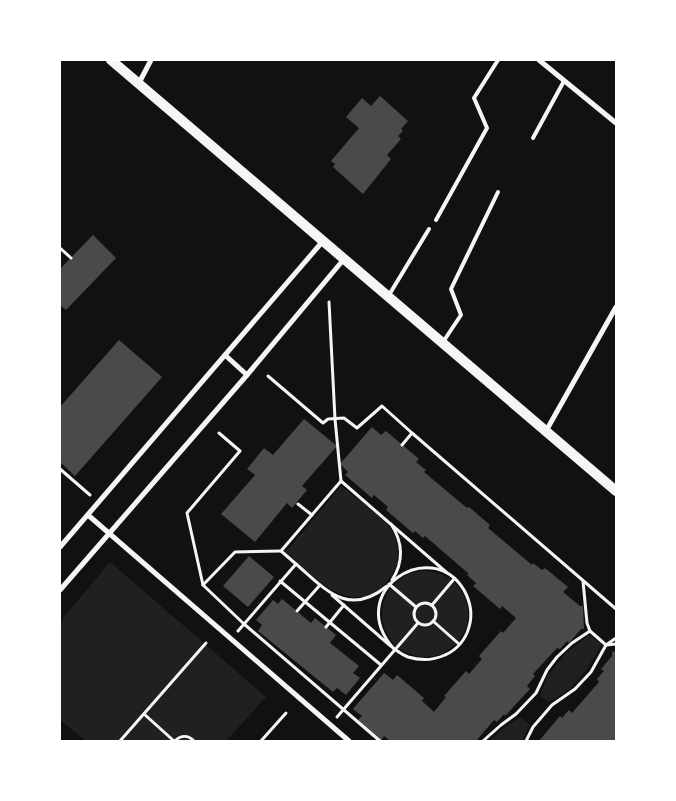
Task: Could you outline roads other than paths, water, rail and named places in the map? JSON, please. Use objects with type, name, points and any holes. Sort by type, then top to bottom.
[{"type":"main road","points":[[112,60],[616,491]]},
{"type":"street","points":[[139,83],[152,60]]},
{"type":"street","points":[[539,60],[616,123]]},
{"type":"street","points":[[60,547],[323,241]]},
{"type":"street","points":[[60,590],[247,375],[344,258]]},
{"type":"street","points":[[546,431],[616,307]]},
{"type":"street","points":[[225,356],[247,375]]},
{"type":"street","points":[[88,515],[349,741]]},
{"type":"lane","points":[[436,220],[487,128],[474,98],[498,60]]},
{"type":"lane","points":[[533,138],[564,81]]},
{"type":"lane","points":[[443,343],[461,316],[452,289],[498,192]]},
{"type":"lane","points":[[388,296],[430,229]]}]
